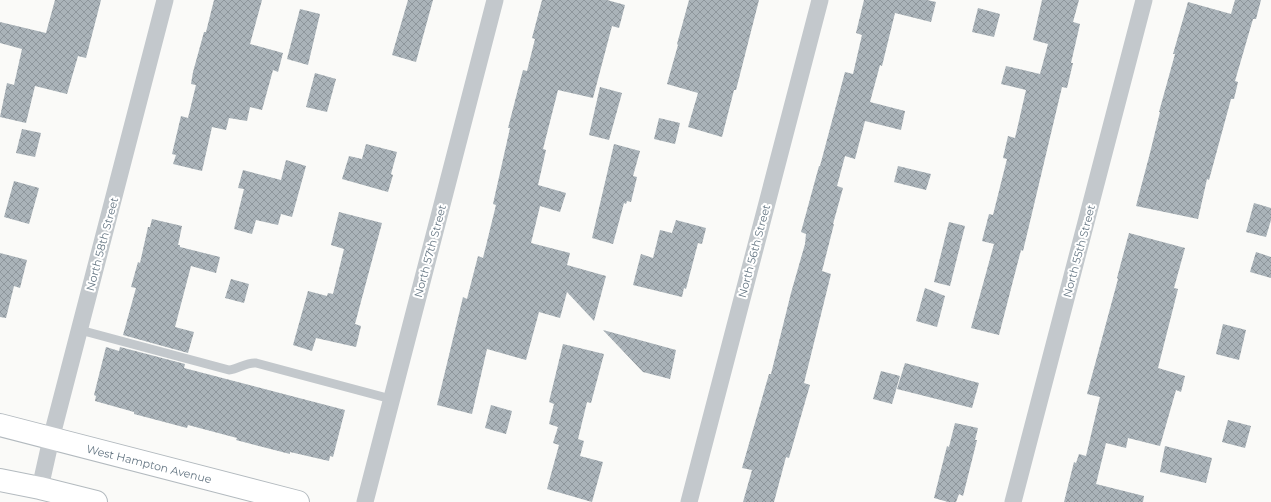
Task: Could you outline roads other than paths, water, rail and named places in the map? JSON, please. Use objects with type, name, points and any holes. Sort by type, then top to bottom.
[{"type":"main road","name":"West Hampton Avenue","points":[[0,425],[298,502]]},
{"type":"main road","points":[[0,480],[96,502]]},
{"type":"street","name":"North 58th Street","points":[[40,488],[165,0]]},
{"type":"street","name":"North 57th Street","points":[[365,502],[495,0]]},
{"type":"street","name":"North 56th Street","points":[[689,502],[820,0]]},
{"type":"street","name":"North 55th Street","points":[[1013,502],[1144,0]]},
{"type":"lane","points":[[80,330],[229,370],[235,370],[251,363],[256,363],[392,399]]}]
